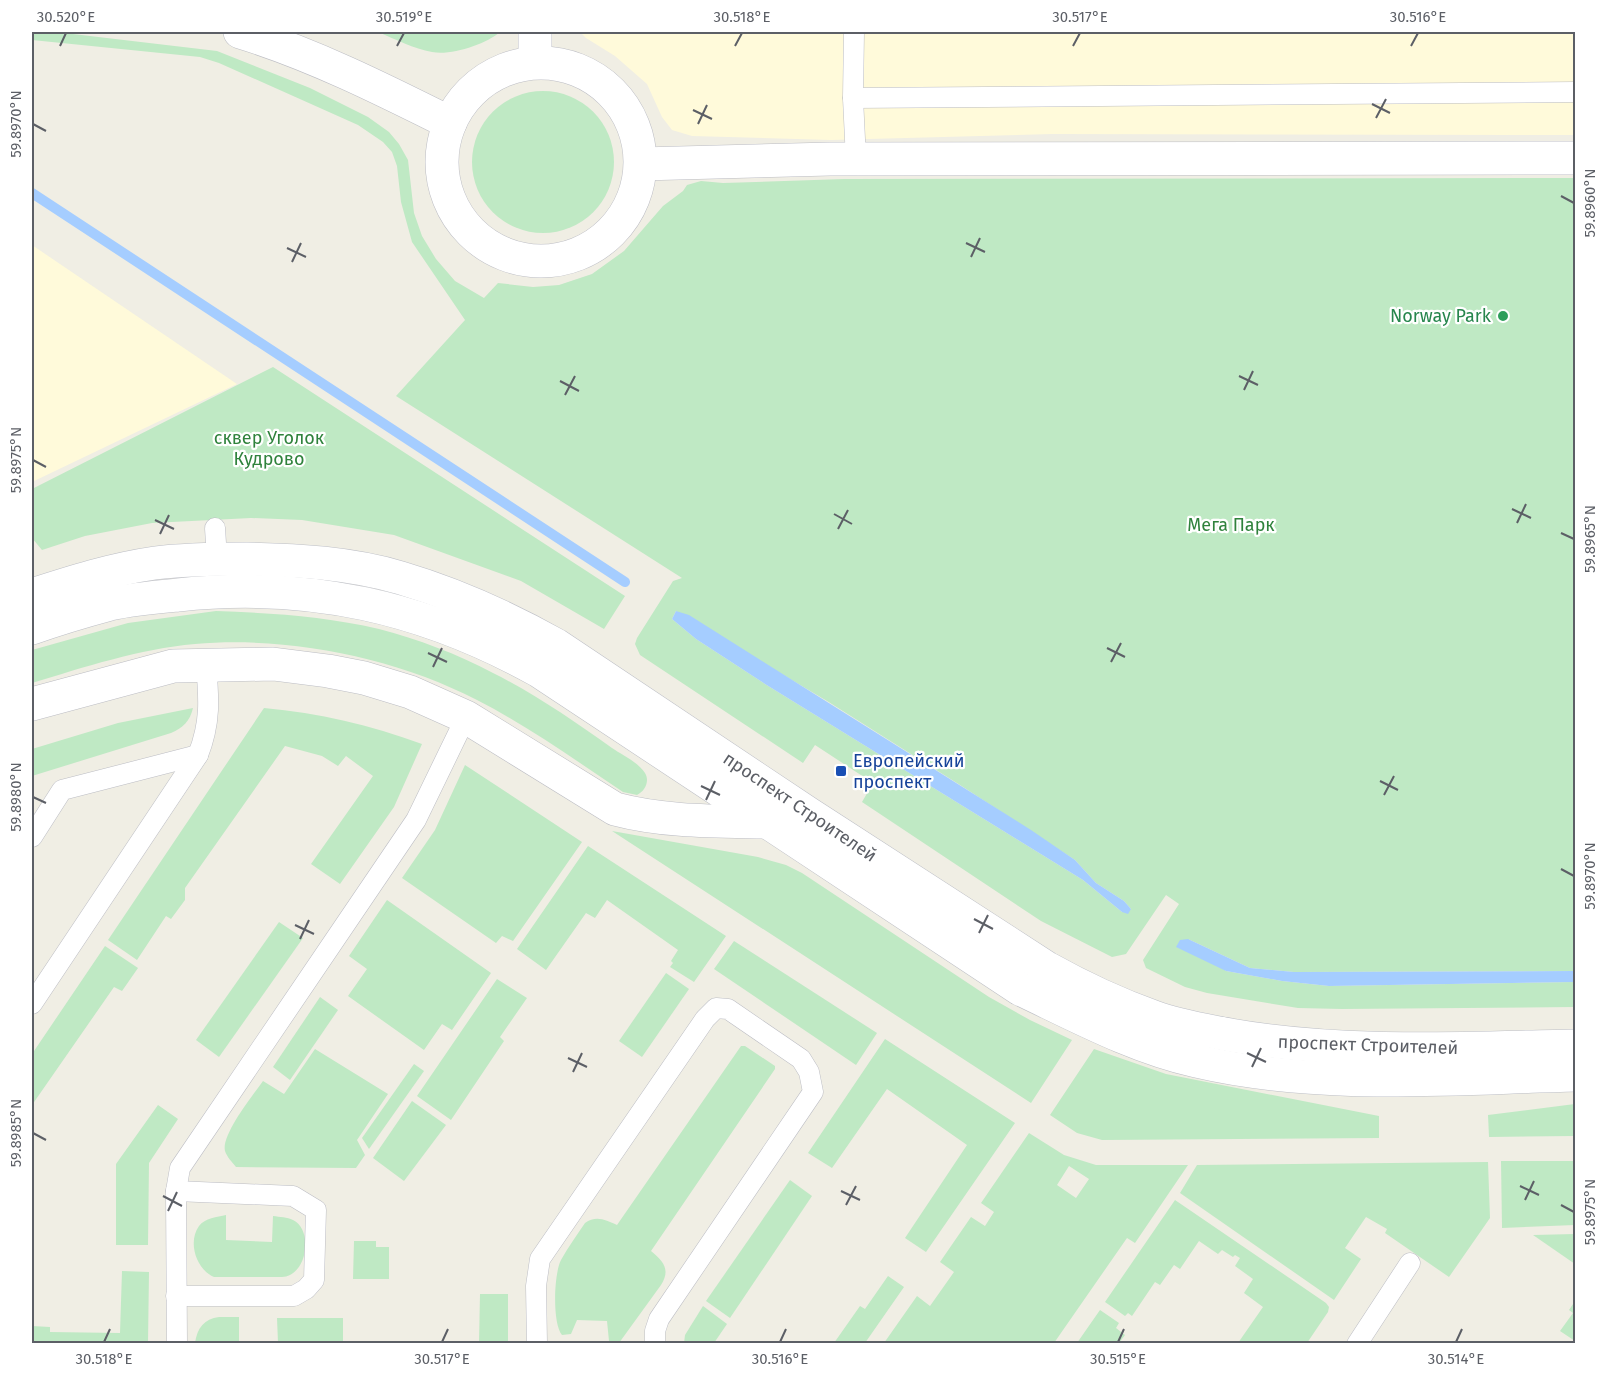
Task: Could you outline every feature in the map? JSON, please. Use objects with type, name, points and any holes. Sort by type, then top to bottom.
[{"type":"street","points":[[240,32],[277,43],[450,123]]},
{"type":"street","points":[[536,47],[598,80],[621,102],[636,132],[641,164],[635,195],[625,214],[620,223],[597,245],[568,258],[536,261],[505,255],[478,239],[457,214],[445,186],[442,154],[450,123],[470,92],[536,47]]},
{"type":"street","points":[[641,164],[856,160],[1575,158]]},
{"type":"street","name":"проспект Строителей","points":[[32,595],[95,575],[156,563],[216,543],[277,560],[351,567],[389,575],[459,597],[556,645],[809,814],[1047,968],[1076,984],[1155,1018],[1202,1030],[1306,1046],[1424,1048],[1575,1046]]},
{"type":"street","name":"проспект Строителей","points":[[32,628],[113,603],[209,592],[312,595],[346,599],[398,610],[444,625],[479,640],[539,671],[1020,989],[1095,1025],[1196,1061],[1265,1073],[1326,1080],[1575,1075]]},
{"type":"street","points":[[32,704],[172,666],[273,664],[328,671],[363,678],[410,692],[466,717],[615,809],[677,819],[766,822]]},
{"type":"lane","points":[[854,32],[856,160]]},
{"type":"lane","points":[[854,98],[1575,92]]},
{"type":"lane","points":[[32,1004],[198,755],[206,736],[209,716],[206,664]]},
{"type":"lane","points":[[177,1344],[176,1191],[180,1168],[417,820],[466,717]]},
{"type":"lane","points":[[32,837],[62,790],[198,755]]},
{"type":"lane","points":[[537,1344],[536,1286],[540,1259],[705,1019],[716,1008],[728,1009],[801,1059],[809,1072],[813,1092],[659,1319],[655,1331],[655,1344]]},
{"type":"lane","points":[[176,1191],[293,1196],[316,1210],[314,1280],[306,1289],[294,1296],[176,1296]]},
{"type":"lane","points":[[1357,1344],[1410,1263]]},
{"type":"shaded area","points":[[580,32],[1575,32],[1575,135],[1052,134],[831,140],[692,136],[672,130],[662,117],[647,84],[615,56]]},
{"type":"shaded area","points":[[32,245],[237,384],[32,482]]},
{"type":"green space","name":"Мега Парк","points":[[32,32],[56,32],[217,51],[310,88],[368,117],[389,132],[408,160],[414,213],[422,236],[436,259],[455,281],[484,298],[498,283],[533,287],[559,285],[592,274],[624,251],[663,206],[683,191],[687,185],[701,181],[723,183],[844,179],[1575,178],[1575,971],[1294,972],[1250,968],[1188,939],[1226,971],[1282,981],[1329,986],[1575,982],[1575,1007],[1298,1008],[1207,993],[1185,987],[1146,968],[1143,960],[1179,904],[1166,895],[1126,954],[1112,957],[1041,921],[862,802],[873,783],[815,745],[803,763],[640,655],[635,644],[637,638],[673,581],[682,578],[396,396],[465,320],[412,242],[401,202],[397,166],[392,152],[383,142],[358,125],[219,63],[200,57],[32,40]],"holes":[[[676,611],[827,701],[1075,860],[1096,883],[1124,901],[1131,909],[1122,912],[1083,880],[696,639],[672,619]]]},
{"type":"green space","points":[[378,32],[500,32],[468,48],[440,53],[418,49]]},
{"type":"green space","points":[[543,91],[570,96],[593,112],[609,135],[614,162],[609,189],[593,212],[570,228],[543,233],[516,228],[493,212],[477,189],[472,162],[477,135],[493,112],[516,96]]},
{"type":"green space","name":"сквер Уголок Кудрово","points":[[273,367],[625,596],[604,629],[521,581],[394,535],[302,520],[251,518],[152,523],[85,536],[42,550],[32,538],[32,489]]},
{"type":"green space","points":[[216,611],[338,621],[408,637],[451,653],[524,690],[630,759],[645,773],[646,786],[637,795],[623,792],[533,732],[477,700],[411,672],[340,653],[267,643],[230,642],[174,646],[133,654],[32,683],[32,650],[128,623]]},
{"type":"green space","points":[[193,708],[185,724],[171,733],[32,776],[32,749],[118,723]]},
{"type":"green space","points":[[264,708],[344,721],[422,744],[394,807],[340,884],[311,864],[373,776],[346,756],[338,766],[322,756],[285,746],[185,888],[185,900],[171,919],[166,916],[137,960],[108,940]]},
{"type":"green space","points":[[465,765],[582,842],[513,941],[502,936],[496,943],[402,878],[435,830]]},
{"type":"green space","points":[[612,831],[758,857],[786,865],[802,873],[989,997],[1072,1040],[1031,1103]]},
{"type":"green space","points":[[588,846],[726,936],[694,982],[670,967],[678,950],[607,900],[595,918],[586,913],[546,970],[517,949]]},
{"type":"green space","points":[[387,900],[491,973],[452,1030],[442,1024],[424,1050],[348,996],[367,969],[349,956]]},
{"type":"green space","points":[[279,922],[303,938],[219,1057],[196,1040]]},
{"type":"green space","points":[[734,941],[877,1033],[856,1065],[714,969]]},
{"type":"green space","points":[[105,946],[138,968],[122,991],[114,987],[32,1105],[32,1054]]},
{"type":"green space","points":[[666,973],[689,989],[642,1057],[619,1041]]},
{"type":"green space","points":[[497,979],[527,998],[500,1037],[504,1041],[451,1120],[417,1096]]},
{"type":"green space","points":[[320,997],[338,1010],[290,1080],[273,1067]]},
{"type":"green space","points":[[885,1039],[1015,1123],[926,1252],[905,1238],[967,1145],[887,1089],[832,1168],[808,1153]]},
{"type":"green space","points":[[741,1046],[745,1046],[775,1066],[775,1069],[651,1251],[664,1266],[665,1274],[661,1285],[619,1343],[609,1341],[607,1321],[577,1320],[571,1334],[562,1335],[555,1309],[556,1286],[559,1266],[567,1250],[585,1223],[593,1219],[609,1221],[617,1225]]},
{"type":"green space","points":[[315,1049],[388,1094],[357,1140],[365,1155],[356,1168],[236,1167],[225,1151],[225,1144],[246,1105],[263,1081],[284,1094]]},
{"type":"green space","points":[[1094,1049],[1166,1074],[1379,1116],[1379,1138],[1102,1140],[1077,1133],[1050,1115]]},
{"type":"green space","points":[[414,1064],[424,1071],[369,1149],[362,1138]]},
{"type":"green space","points":[[412,1101],[446,1125],[404,1181],[373,1158]]},
{"type":"green space","points":[[1575,1104],[1575,1136],[1489,1137],[1488,1115]]},
{"type":"green space","points":[[158,1105],[178,1119],[149,1163],[148,1245],[116,1245],[116,1164]]},
{"type":"green space","points":[[1029,1133],[1064,1155],[1096,1165],[1188,1165],[1135,1243],[1127,1238],[1054,1343],[884,1343],[917,1296],[930,1306],[954,1272],[940,1262],[971,1217],[985,1226],[994,1212],[981,1203]],"holes":[[[1069,1166],[1089,1179],[1076,1198],[1057,1185]]]},
{"type":"green space","points":[[1501,1161],[1575,1161],[1575,1225],[1502,1228]]},
{"type":"green space","points":[[1488,1162],[1490,1218],[1449,1277],[1385,1233],[1387,1229],[1366,1217],[1345,1248],[1361,1259],[1334,1300],[1180,1193],[1197,1165]]},
{"type":"green space","points":[[790,1180],[812,1196],[730,1318],[706,1301]]},
{"type":"green space","points":[[1175,1200],[1326,1303],[1329,1307],[1328,1312],[1307,1343],[1238,1343],[1263,1307],[1244,1293],[1253,1279],[1235,1266],[1240,1258],[1235,1255],[1233,1257],[1222,1250],[1218,1254],[1199,1241],[1180,1269],[1174,1265],[1160,1285],[1155,1282],[1132,1316],[1128,1313],[1125,1316],[1105,1302]]},
{"type":"green space","points":[[226,1215],[226,1240],[272,1242],[273,1216],[293,1220],[300,1225],[304,1233],[305,1252],[297,1269],[291,1275],[282,1277],[214,1277],[208,1273],[196,1255],[194,1240],[196,1233],[204,1221]]},
{"type":"green space","points":[[1575,1234],[1575,1264],[1533,1235]]},
{"type":"green space","points":[[354,1241],[376,1241],[376,1247],[389,1247],[389,1279],[353,1279]]},
{"type":"green space","points":[[122,1271],[149,1272],[148,1343],[32,1343],[32,1326],[50,1327],[50,1332],[120,1333]]},
{"type":"green space","points":[[888,1276],[904,1287],[865,1343],[834,1343],[860,1306],[865,1309]]},
{"type":"green space","points":[[480,1294],[508,1294],[508,1343],[479,1343]]},
{"type":"green space","points":[[1575,1301],[1575,1341],[1560,1331],[1573,1313],[1569,1310]]},
{"type":"green space","points":[[703,1306],[727,1324],[714,1343],[684,1343],[685,1335]]},
{"type":"green space","points":[[1100,1310],[1119,1323],[1116,1328],[1125,1335],[1119,1343],[1077,1343]]},
{"type":"green space","points":[[219,1317],[239,1317],[239,1343],[195,1343],[202,1325]]},
{"type":"green space","points":[[277,1318],[343,1318],[343,1343],[278,1343]]},
{"type":"water","points":[[676,611],[689,615],[1031,830],[1075,860],[1096,883],[1124,901],[1131,909],[1128,914],[1122,912],[1083,880],[696,639],[672,619]]},
{"type":"water","points":[[1188,939],[1250,968],[1294,972],[1575,971],[1575,982],[1329,986],[1282,981],[1226,971],[1176,947],[1180,940]]},
{"type":"waterway","points":[[32,193],[625,582]]},
{"type":"place","name":"Norway Park","points":[[1503,316]]},
{"type":"place","name":"Европейский проспект","points":[[841,771]]}]
